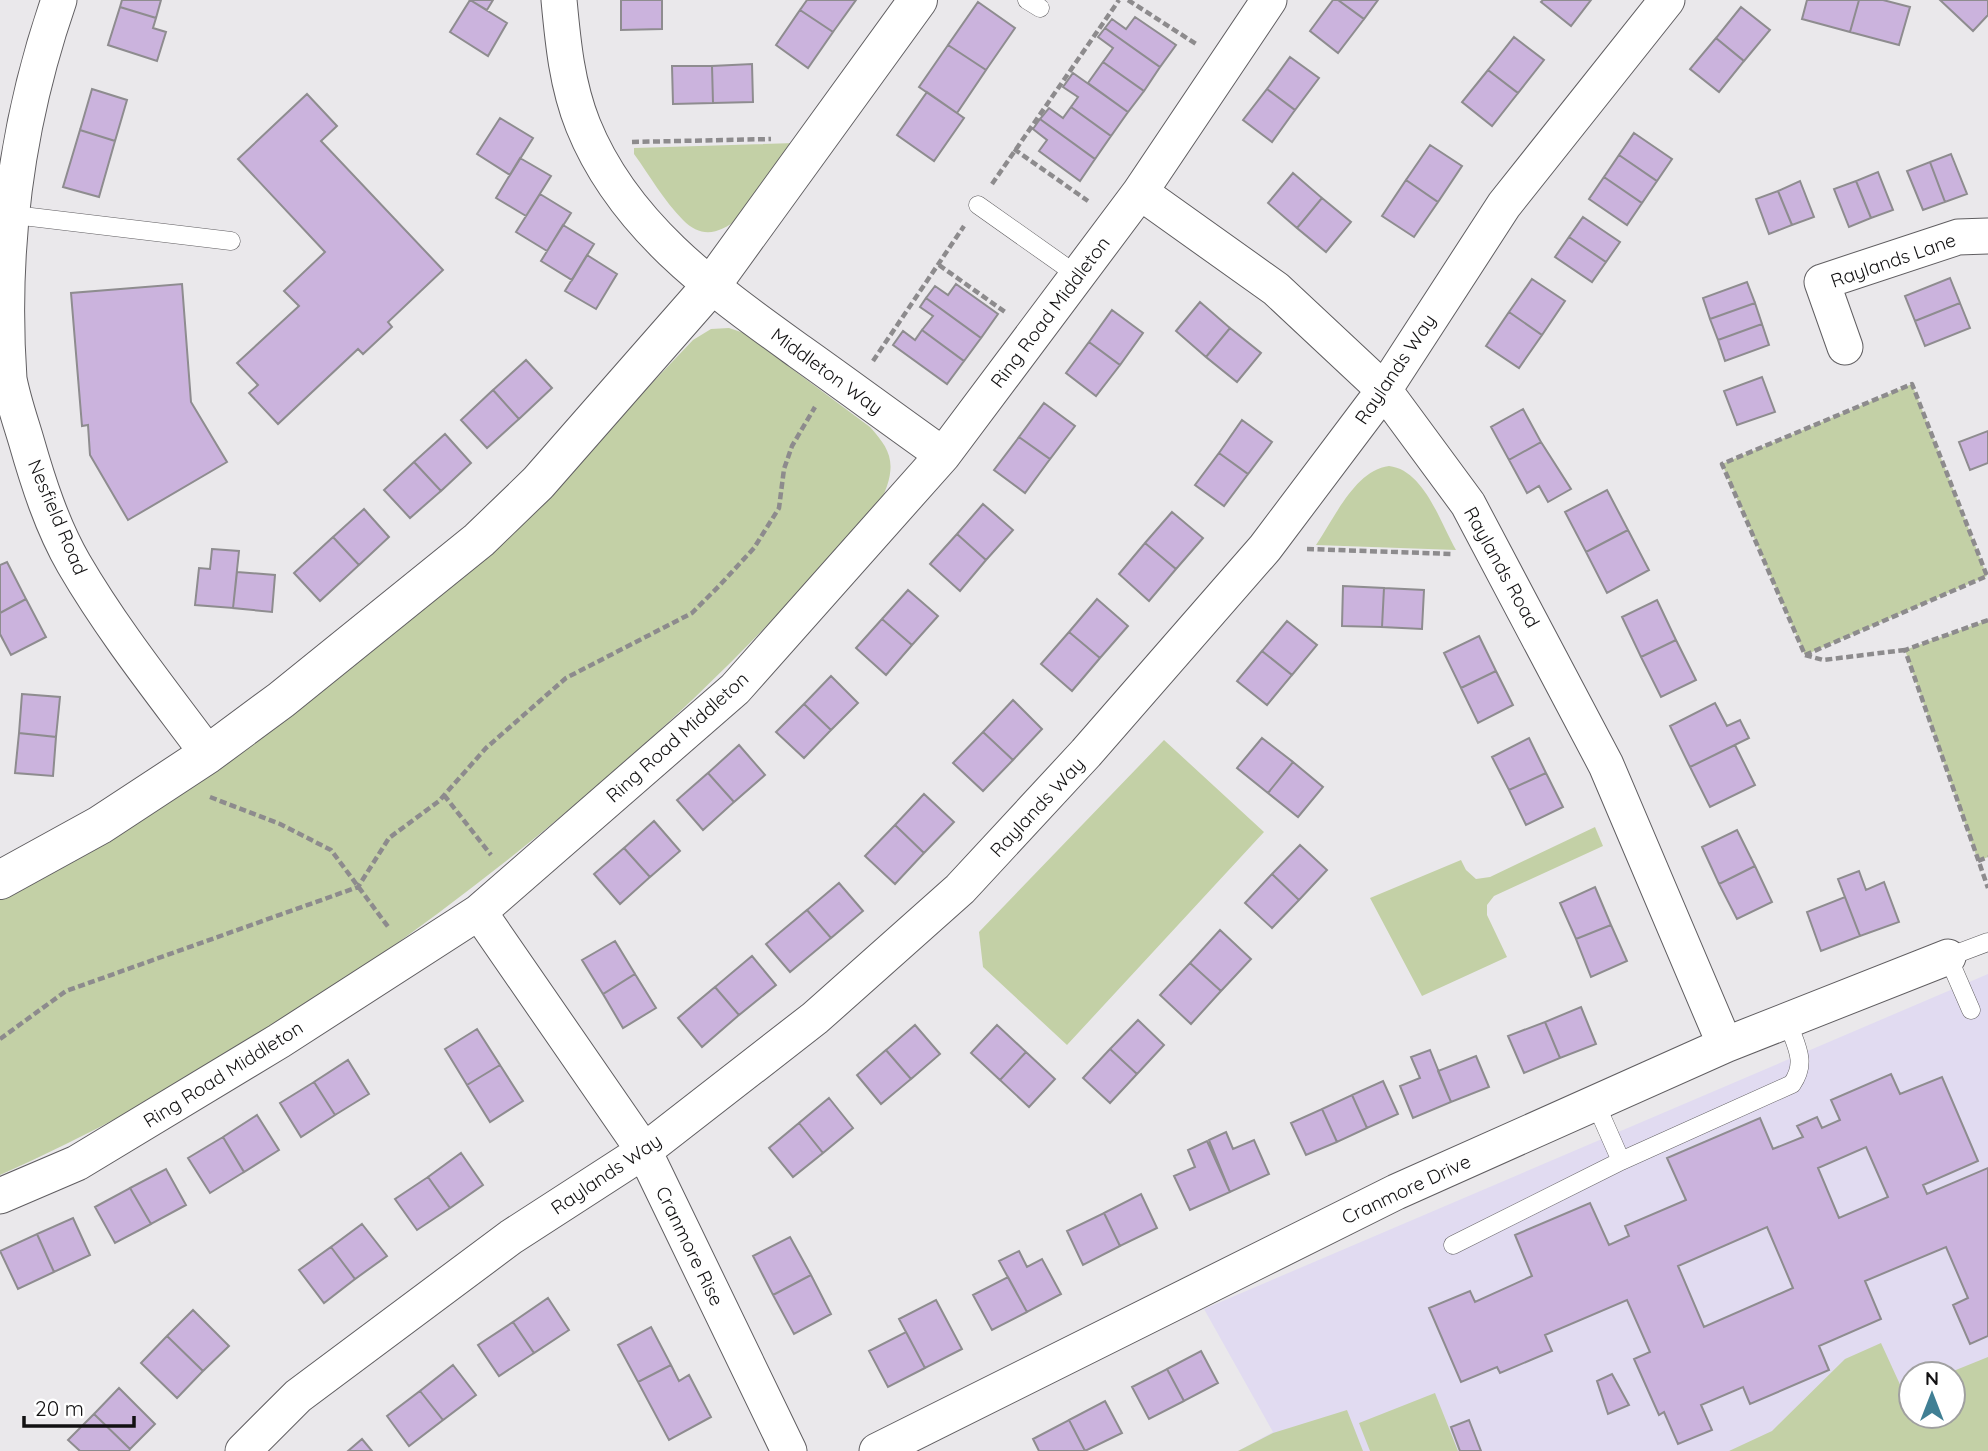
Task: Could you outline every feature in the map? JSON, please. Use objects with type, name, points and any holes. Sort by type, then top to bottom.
[{"type":"street","name":"Nesfield Road","points":[[59,0],[29,86],[12,154],[3,213],[0,294],[4,378],[38,481],[73,562],[125,643],[208,754]]},
{"type":"street","name":"Middleton Way","points":[[559,0],[565,67],[583,126],[614,181],[653,235],[710,287],[943,455]]},
{"type":"street","points":[[0,880],[100,825],[208,754],[281,700],[479,540],[538,484],[710,287],[918,0]]},
{"type":"street","name":"Raylands Way","points":[[243,1451],[298,1396],[511,1237],[644,1152],[815,1018],[960,889],[1086,753],[1265,548],[1384,390],[1504,205],[1667,0]]},
{"type":"street","name":"Ring Road Middleton","points":[[0,1196],[77,1163],[479,912],[735,689],[943,455],[1140,192],[1226,63],[1260,3]]},
{"type":"street","name":"Raylands Road","points":[[1140,192],[1276,289],[1384,390],[1468,504],[1606,765],[1725,1045]]},
{"type":"street","name":"Raylands Lane","points":[[1845,347],[1822,282],[1958,236],[1988,236]]},
{"type":"street","name":"Cranmore Rise","points":[[479,912],[644,1152],[789,1451]]},
{"type":"street","name":"Cranmore Drive","points":[[877,1451],[1396,1192],[1725,1045],[1948,957]]},
{"type":"lane","points":[[978,205],[1077,275]]},
{"type":"lane","points":[[3,213],[231,241]]},
{"type":"lane","points":[[1971,1010],[1948,957],[1988,942]]},
{"type":"lane","points":[[1453,1245],[1621,1161],[1792,1084],[1802,1063],[1787,1020]]},
{"type":"lane","points":[[1595,1102],[1621,1161]]},
{"type":"path","points":[[1128,0],[1226,63]]},
{"type":"path","points":[[593,143],[819,137]]},
{"type":"path","points":[[1014,149],[1118,221]]},
{"type":"path","points":[[939,265],[1034,332]]},
{"type":"path","points":[[0,1039],[66,991],[358,887],[389,838],[444,795],[486,748],[566,678],[691,613],[754,548],[779,508],[784,469],[792,446],[834,376]]},
{"type":"path","points":[[1912,384],[1987,576],[1805,655],[1722,464],[1912,384]]},
{"type":"path","points":[[1265,548],[1496,555]]},
{"type":"path","points":[[1805,655],[1823,660],[1905,650],[1988,620]]},
{"type":"path","points":[[1905,650],[1988,888]]},
{"type":"path","points":[[169,781],[280,824],[331,850],[410,957]]},
{"type":"path","points":[[444,795],[512,883]]},
{"type":"path","points":[[1978,861],[1988,857]]},
{"type":"shaded area","points":[[1988,974],[1988,1451],[1238,1451],[1273,1432],[1204,1309]]},
{"type":"green space","points":[[795,143],[747,210],[732,223],[716,231],[699,231],[683,220],[663,197],[634,154],[634,148]]},
{"type":"green space","points":[[729,328],[744,333],[870,427],[881,440],[890,460],[890,476],[882,497],[868,518],[771,621],[663,727],[548,827],[428,921],[278,1024],[188,1079],[48,1153],[0,1175],[0,899],[594,444],[693,340],[711,329]]},
{"type":"green space","points":[[1912,384],[1987,576],[1805,655],[1722,464]]},
{"type":"green space","points":[[1389,466],[1412,477],[1421,487],[1456,550],[1316,545],[1346,497],[1356,486],[1377,469]]},
{"type":"green space","points":[[1988,620],[1988,857],[1978,861],[1905,650]]},
{"type":"green space","points":[[1164,740],[1264,832],[1067,1045],[983,967],[979,932]]},
{"type":"green space","points":[[1595,827],[1603,846],[1494,896],[1487,905],[1487,915],[1507,957],[1422,996],[1370,898],[1461,860],[1466,870],[1476,879],[1490,877]]},
{"type":"green space","points":[[1881,1343],[1897,1378],[1897,1430],[1967,1430],[1967,1366],[1988,1357],[1988,1451],[1729,1451],[1772,1431],[1845,1359]]},
{"type":"green space","points":[[1435,1393],[1458,1451],[1370,1451],[1359,1423]]},
{"type":"green space","points":[[1347,1410],[1363,1451],[1238,1451],[1273,1433]]},
{"type":"building","points":[[122,0],[161,0],[156,18],[120,7]]},
{"type":"building","points":[[470,0],[507,23],[488,56],[450,32]]},
{"type":"building","points":[[470,0],[493,0],[487,10]]},
{"type":"building","points":[[621,0],[662,0],[662,29],[621,30]]},
{"type":"building","points":[[807,0],[856,0],[833,32],[800,10]]},
{"type":"building","points":[[1333,0],[1338,0],[1364,19],[1338,53],[1310,31]]},
{"type":"building","points":[[1338,0],[1378,0],[1364,19]]},
{"type":"building","points":[[1591,0],[1571,26],[1541,2]]},
{"type":"building","points":[[1807,0],[1859,0],[1850,32],[1802,19]]},
{"type":"building","points":[[1859,0],[1883,0],[1910,7],[1899,45],[1850,32]]},
{"type":"building","points":[[1940,0],[1988,0],[1988,15],[1973,31]]},
{"type":"building","points":[[978,2],[1015,28],[986,70],[948,45]]},
{"type":"building","points":[[120,7],[156,18],[153,28],[166,32],[157,61],[108,45]]},
{"type":"building","points":[[1741,7],[1770,30],[1744,61],[1716,38]]},
{"type":"building","points":[[800,10],[833,32],[808,68],[776,45]]},
{"type":"building","points":[[1135,17],[1176,45],[1160,67],[1105,28],[1112,19],[1126,29]]},
{"type":"building","points":[[1105,28],[1160,67],[1144,91],[1103,62],[1113,48],[1098,37]]},
{"type":"building","points":[[1514,37],[1544,60],[1518,93],[1488,70]]},
{"type":"building","points":[[1716,38],[1744,61],[1719,92],[1690,69]]},
{"type":"building","points":[[948,45],[986,70],[957,113],[919,87]]},
{"type":"building","points":[[1290,57],[1319,78],[1295,110],[1267,89]]},
{"type":"building","points":[[1103,62],[1144,91],[1128,112],[1088,83]]},
{"type":"building","points":[[752,64],[753,102],[713,103],[712,66]]},
{"type":"building","points":[[672,66],[712,66],[713,103],[673,104]]},
{"type":"building","points":[[1488,70],[1518,93],[1492,126],[1462,102]]},
{"type":"building","points":[[1073,73],[1128,112],[1111,136],[1071,107],[1078,97],[1063,87]]},
{"type":"building","points":[[92,89],[127,100],[115,141],[80,130]]},
{"type":"building","points":[[1267,89],[1295,110],[1272,142],[1243,120]]},
{"type":"building","points":[[927,92],[964,118],[934,161],[897,135]]},
{"type":"building","points":[[307,94],[337,126],[321,141],[443,270],[388,322],[392,327],[363,354],[358,349],[278,424],[249,393],[258,385],[237,363],[299,306],[284,291],[325,252],[238,159]]},
{"type":"building","points":[[1071,107],[1111,136],[1095,159],[1040,119],[1049,108],[1063,118]]},
{"type":"building","points":[[500,118],[533,138],[510,175],[477,154]]},
{"type":"building","points":[[1040,119],[1095,159],[1080,181],[1039,151],[1047,140],[1033,129]]},
{"type":"building","points":[[80,130],[115,141],[99,197],[63,187]]},
{"type":"building","points":[[1634,133],[1672,159],[1657,181],[1619,155]]},
{"type":"building","points":[[1430,145],[1462,166],[1438,202],[1406,180]]},
{"type":"building","points":[[1951,154],[1967,194],[1945,202],[1930,162]]},
{"type":"building","points":[[1619,155],[1657,181],[1642,203],[1604,177]]},
{"type":"building","points":[[520,158],[551,176],[526,216],[496,198]]},
{"type":"building","points":[[1930,162],[1945,202],[1923,210],[1907,171]]},
{"type":"building","points":[[1878,172],[1893,210],[1871,218],[1856,181]]},
{"type":"building","points":[[1293,173],[1322,198],[1297,228],[1268,203]]},
{"type":"building","points":[[1604,177],[1642,203],[1627,225],[1589,199]]},
{"type":"building","points":[[1406,180],[1438,202],[1414,237],[1382,216]]},
{"type":"building","points":[[1800,181],[1814,217],[1792,225],[1778,191]]},
{"type":"building","points":[[1856,181],[1871,218],[1849,227],[1834,189]]},
{"type":"building","points":[[1778,191],[1792,225],[1769,234],[1756,199]]},
{"type":"building","points":[[540,194],[571,213],[547,251],[516,232]]},
{"type":"building","points":[[1322,198],[1351,222],[1326,252],[1297,228]]},
{"type":"building","points":[[1583,217],[1620,242],[1606,262],[1569,237]]},
{"type":"building","points":[[563,225],[594,244],[572,280],[541,261]]},
{"type":"building","points":[[1569,237],[1606,262],[1592,282],[1555,257]]},
{"type":"building","points":[[587,255],[617,274],[596,309],[565,291]]},
{"type":"building","points":[[1950,278],[1960,303],[1915,321],[1905,296]]},
{"type":"building","points":[[1532,279],[1565,301],[1542,335],[1509,312]]},
{"type":"building","points":[[1747,282],[1755,303],[1710,319],[1703,298]]},
{"type":"building","points":[[182,284],[191,402],[227,462],[128,520],[90,455],[88,425],[82,426],[71,293]]},
{"type":"building","points":[[956,284],[998,314],[981,338],[926,298],[935,286],[948,295]]},
{"type":"building","points":[[926,298],[981,338],[964,361],[922,330],[933,316],[920,307]]},
{"type":"building","points":[[1200,302],[1230,328],[1206,357],[1176,331]]},
{"type":"building","points":[[1755,303],[1762,324],[1718,340],[1710,319]]},
{"type":"building","points":[[1960,303],[1970,328],[1925,346],[1915,321]]},
{"type":"building","points":[[1112,310],[1143,333],[1120,365],[1089,342]]},
{"type":"building","points":[[1509,312],[1542,335],[1519,368],[1486,346]]},
{"type":"building","points":[[1762,324],[1769,345],[1725,361],[1718,340]]},
{"type":"building","points":[[1230,328],[1261,353],[1237,382],[1206,357]]},
{"type":"building","points":[[922,330],[964,361],[947,384],[893,345],[903,331],[915,340]]},
{"type":"building","points":[[1089,342],[1120,365],[1096,396],[1066,373]]},
{"type":"building","points":[[526,360],[552,388],[519,419],[493,390]]},
{"type":"building","points":[[1762,377],[1775,412],[1737,425],[1724,391]]},
{"type":"building","points":[[493,390],[519,419],[487,448],[461,420]]},
{"type":"building","points":[[1044,403],[1075,426],[1050,459],[1019,437]]},
{"type":"building","points":[[1523,409],[1541,442],[1509,460],[1491,427]]},
{"type":"building","points":[[1242,420],[1272,442],[1248,474],[1219,453]]},
{"type":"building","points":[[1988,431],[1988,463],[1970,470],[1959,442]]},
{"type":"building","points":[[445,434],[471,463],[441,491],[414,462]]},
{"type":"building","points":[[1019,437],[1050,459],[1025,493],[994,470]]},
{"type":"building","points":[[1541,442],[1571,489],[1548,502],[1539,486],[1527,493],[1509,460]]},
{"type":"building","points":[[1219,453],[1248,474],[1224,506],[1195,485]]},
{"type":"building","points":[[414,462],[441,491],[410,518],[384,490]]},
{"type":"building","points":[[1607,490],[1628,530],[1586,552],[1565,512]]},
{"type":"building","points":[[983,504],[1013,530],[986,560],[957,534]]},
{"type":"building","points":[[364,509],[389,537],[359,565],[333,537]]},
{"type":"building","points":[[1172,512],[1203,538],[1176,569],[1145,543]]},
{"type":"building","points":[[1628,530],[1649,570],[1607,593],[1586,552]]},
{"type":"building","points":[[957,534],[986,560],[960,591],[930,564]]},
{"type":"building","points":[[333,537],[359,565],[320,601],[294,573]]},
{"type":"building","points":[[1145,543],[1176,569],[1149,601],[1119,574]]},
{"type":"building","points":[[212,549],[239,551],[233,608],[195,605],[199,568],[210,569]]},
{"type":"building","points":[[7,562],[26,599],[0,613],[0,565]]},
{"type":"building","points":[[237,572],[275,575],[272,612],[233,608]]},
{"type":"building","points":[[1343,586],[1384,588],[1382,627],[1342,626]]},
{"type":"building","points":[[1384,588],[1424,590],[1422,629],[1382,627]]},
{"type":"building","points":[[908,590],[938,616],[912,645],[882,619]]},
{"type":"building","points":[[26,599],[46,637],[11,655],[0,634],[0,613]]},
{"type":"building","points":[[1097,599],[1128,626],[1100,658],[1069,632]]},
{"type":"building","points":[[1657,600],[1676,640],[1641,657],[1622,617]]},
{"type":"building","points":[[882,619],[912,645],[886,675],[856,648]]},
{"type":"building","points":[[1287,621],[1317,645],[1292,675],[1262,651]]},
{"type":"building","points":[[1069,632],[1100,658],[1072,691],[1041,664]]},
{"type":"building","points":[[1479,636],[1496,671],[1461,688],[1444,653]]},
{"type":"building","points":[[1676,640],[1696,680],[1661,697],[1641,657]]},
{"type":"building","points":[[1262,651],[1292,675],[1267,705],[1237,681]]},
{"type":"building","points":[[1496,671],[1513,705],[1478,723],[1461,688]]},
{"type":"building","points":[[831,676],[858,703],[831,730],[804,704]]},
{"type":"building","points":[[22,694],[60,697],[56,737],[19,733]]},
{"type":"building","points":[[1013,700],[1042,729],[1013,760],[983,732]]},
{"type":"building","points":[[1715,703],[1727,726],[1740,720],[1749,738],[1690,767],[1670,726]]},
{"type":"building","points":[[804,704],[831,730],[804,758],[776,732]]},
{"type":"building","points":[[983,732],[1013,760],[983,791],[953,763]]},
{"type":"building","points":[[19,733],[56,737],[53,776],[15,773]]},
{"type":"building","points":[[1262,738],[1293,762],[1268,793],[1237,768]]},
{"type":"building","points":[[1529,738],[1546,773],[1509,790],[1492,757]]},
{"type":"building","points":[[739,745],[765,775],[734,802],[708,773]]},
{"type":"building","points":[[1735,745],[1755,785],[1710,807],[1690,767]]},
{"type":"building","points":[[1293,762],[1323,787],[1298,817],[1268,793]]},
{"type":"building","points":[[708,773],[734,802],[703,830],[677,800]]},
{"type":"building","points":[[1546,773],[1563,807],[1526,825],[1509,790]]},
{"type":"building","points":[[924,794],[954,822],[924,853],[895,825]]},
{"type":"building","points":[[654,821],[680,851],[650,877],[624,848]]},
{"type":"building","points":[[895,825],[924,853],[895,884],[865,856]]},
{"type":"building","points":[[1737,830],[1755,866],[1719,884],[1702,847]]},
{"type":"building","points":[[1300,845],[1327,870],[1299,900],[1272,874]]},
{"type":"building","points":[[624,848],[650,877],[620,904],[594,874]]},
{"type":"building","points":[[1755,866],[1772,902],[1737,919],[1719,884]]},
{"type":"building","points":[[1859,871],[1866,890],[1884,882],[1899,922],[1860,936],[1838,879]]},
{"type":"building","points":[[1272,874],[1299,900],[1272,928],[1245,903]]},
{"type":"building","points":[[839,883],[863,911],[831,938],[807,910]]},
{"type":"building","points":[[1595,887],[1611,925],[1576,939],[1560,903]]},
{"type":"building","points":[[1845,897],[1860,936],[1821,951],[1807,912]]},
{"type":"building","points":[[807,910],[831,938],[790,972],[766,944]]},
{"type":"building","points":[[1611,925],[1627,961],[1591,977],[1576,939]]},
{"type":"building","points":[[1220,930],[1251,959],[1221,991],[1190,963]]},
{"type":"building","points":[[615,941],[635,974],[603,994],[582,960]]},
{"type":"building","points":[[752,956],[776,985],[739,1015],[715,987]]},
{"type":"building","points":[[1190,963],[1221,991],[1191,1024],[1160,995]]},
{"type":"building","points":[[635,974],[656,1008],[623,1028],[603,994]]},
{"type":"building","points":[[715,987],[739,1015],[702,1047],[678,1018]]},
{"type":"building","points":[[1581,1007],[1596,1044],[1560,1058],[1545,1022]]},
{"type":"building","points":[[1138,1020],[1164,1045],[1137,1074],[1110,1049]]},
{"type":"building","points":[[1545,1022],[1560,1058],[1524,1073],[1508,1036]]},
{"type":"building","points":[[915,1025],[940,1054],[911,1079],[886,1050]]},
{"type":"building","points":[[997,1025],[1026,1052],[1000,1080],[971,1053]]},
{"type":"building","points":[[477,1029],[500,1065],[467,1085],[445,1049]]},
{"type":"building","points":[[1110,1049],[1137,1074],[1110,1103],[1083,1078]]},
{"type":"building","points":[[886,1050],[911,1079],[881,1104],[857,1075]]},
{"type":"building","points":[[1430,1050],[1451,1102],[1413,1118],[1400,1086],[1420,1078],[1411,1057]]},
{"type":"building","points":[[1026,1052],[1055,1079],[1029,1107],[1000,1080]]},
{"type":"building","points":[[1476,1056],[1489,1087],[1451,1102],[1438,1071]]},
{"type":"building","points":[[348,1060],[369,1094],[335,1115],[314,1082]]},
{"type":"building","points":[[500,1065],[523,1101],[490,1122],[467,1085]]},
{"type":"building","points":[[1891,1074],[1900,1094],[1942,1077],[1978,1161],[1923,1185],[1927,1194],[1988,1168],[1988,1336],[1970,1344],[1953,1305],[1968,1298],[1946,1247],[1865,1281],[1881,1319],[1819,1346],[1829,1370],[1750,1404],[1743,1387],[1701,1405],[1712,1430],[1678,1444],[1664,1412],[1659,1415],[1634,1359],[1650,1352],[1627,1300],[1545,1335],[1552,1351],[1500,1373],[1497,1367],[1461,1382],[1429,1308],[1470,1291],[1475,1302],[1532,1276],[1515,1235],[1590,1203],[1609,1245],[1629,1236],[1625,1226],[1686,1200],[1667,1158],[1760,1118],[1773,1149],[1803,1137],[1797,1126],[1817,1117],[1822,1128],[1840,1120],[1831,1100]],"holes":[[[1866,1147],[1888,1197],[1839,1218],[1818,1168]],[[1767,1227],[1793,1288],[1704,1327],[1678,1266]]]},
{"type":"building","points":[[1383,1081],[1398,1114],[1367,1128],[1352,1095]]},
{"type":"building","points":[[314,1082],[335,1115],[301,1137],[280,1103]]},
{"type":"building","points":[[1352,1095],[1367,1128],[1337,1142],[1322,1109]]},
{"type":"building","points":[[829,1098],[853,1128],[823,1153],[799,1123]]},
{"type":"building","points":[[1322,1109],[1337,1142],[1306,1155],[1291,1123]]},
{"type":"building","points":[[257,1115],[279,1150],[244,1172],[223,1137]]},
{"type":"building","points":[[799,1123],[823,1153],[793,1177],[769,1148]]},
{"type":"building","points":[[1226,1132],[1233,1149],[1254,1140],[1269,1174],[1230,1192],[1209,1140]]},
{"type":"building","points":[[223,1137],[244,1172],[210,1193],[188,1158]]},
{"type":"building","points":[[1207,1141],[1230,1192],[1190,1210],[1174,1176],[1195,1167],[1188,1150]]},
{"type":"building","points":[[461,1153],[483,1185],[450,1208],[428,1177]]},
{"type":"building","points":[[166,1169],[186,1205],[151,1224],[130,1188]]},
{"type":"building","points":[[428,1177],[450,1208],[417,1230],[395,1199]]},
{"type":"building","points":[[130,1188],[151,1224],[115,1243],[95,1207]]},
{"type":"building","points":[[1141,1194],[1157,1228],[1120,1246],[1104,1213]]},
{"type":"building","points":[[1104,1213],[1120,1246],[1083,1265],[1067,1231]]},
{"type":"building","points":[[73,1218],[90,1255],[54,1272],[37,1234]]},
{"type":"building","points":[[362,1224],[387,1256],[355,1279],[331,1247]]},
{"type":"building","points":[[37,1234],[54,1272],[18,1289],[0,1251]]},
{"type":"building","points":[[790,1237],[811,1275],[773,1295],[753,1256]]},
{"type":"building","points":[[331,1247],[355,1279],[324,1303],[299,1270]]},
{"type":"building","points":[[1019,1251],[1027,1267],[1042,1259],[1061,1294],[1027,1312],[999,1261]]},
{"type":"building","points":[[811,1275],[831,1314],[794,1334],[773,1295]]},
{"type":"building","points":[[1008,1277],[1027,1312],[992,1330],[973,1295]]},
{"type":"building","points":[[548,1298],[569,1330],[534,1353],[513,1322]]},
{"type":"building","points":[[936,1300],[962,1349],[925,1368],[899,1319]]},
{"type":"building","points":[[193,1310],[229,1346],[203,1371],[167,1336]]},
{"type":"building","points":[[513,1322],[534,1353],[499,1376],[478,1345]]},
{"type":"building","points":[[651,1327],[671,1365],[638,1382],[618,1345]]},
{"type":"building","points":[[906,1332],[925,1368],[888,1387],[869,1351]]},
{"type":"building","points":[[167,1336],[203,1371],[177,1398],[141,1363]]},
{"type":"building","points":[[1201,1351],[1218,1383],[1184,1401],[1167,1369]]},
{"type":"building","points":[[453,1365],[476,1395],[443,1420],[420,1391]]},
{"type":"building","points":[[671,1365],[679,1381],[689,1375],[711,1417],[669,1440],[638,1382]]},
{"type":"building","points":[[1167,1369],[1184,1401],[1149,1419],[1132,1387]]},
{"type":"building","points":[[1612,1374],[1629,1405],[1608,1414],[1597,1381]]},
{"type":"building","points":[[119,1388],[155,1424],[130,1449],[94,1414]]},
{"type":"building","points":[[420,1391],[443,1420],[409,1446],[387,1416]]},
{"type":"building","points":[[1105,1401],[1122,1433],[1085,1451],[1069,1420]]},
{"type":"building","points":[[94,1414],[130,1449],[129,1451],[80,1451],[68,1440]]},
{"type":"building","points":[[1069,1420],[1085,1451],[1039,1451],[1033,1439]]},
{"type":"building","points":[[1469,1420],[1481,1451],[1460,1451],[1451,1427]]},
{"type":"building","points":[[362,1439],[372,1451],[348,1451]]}]
